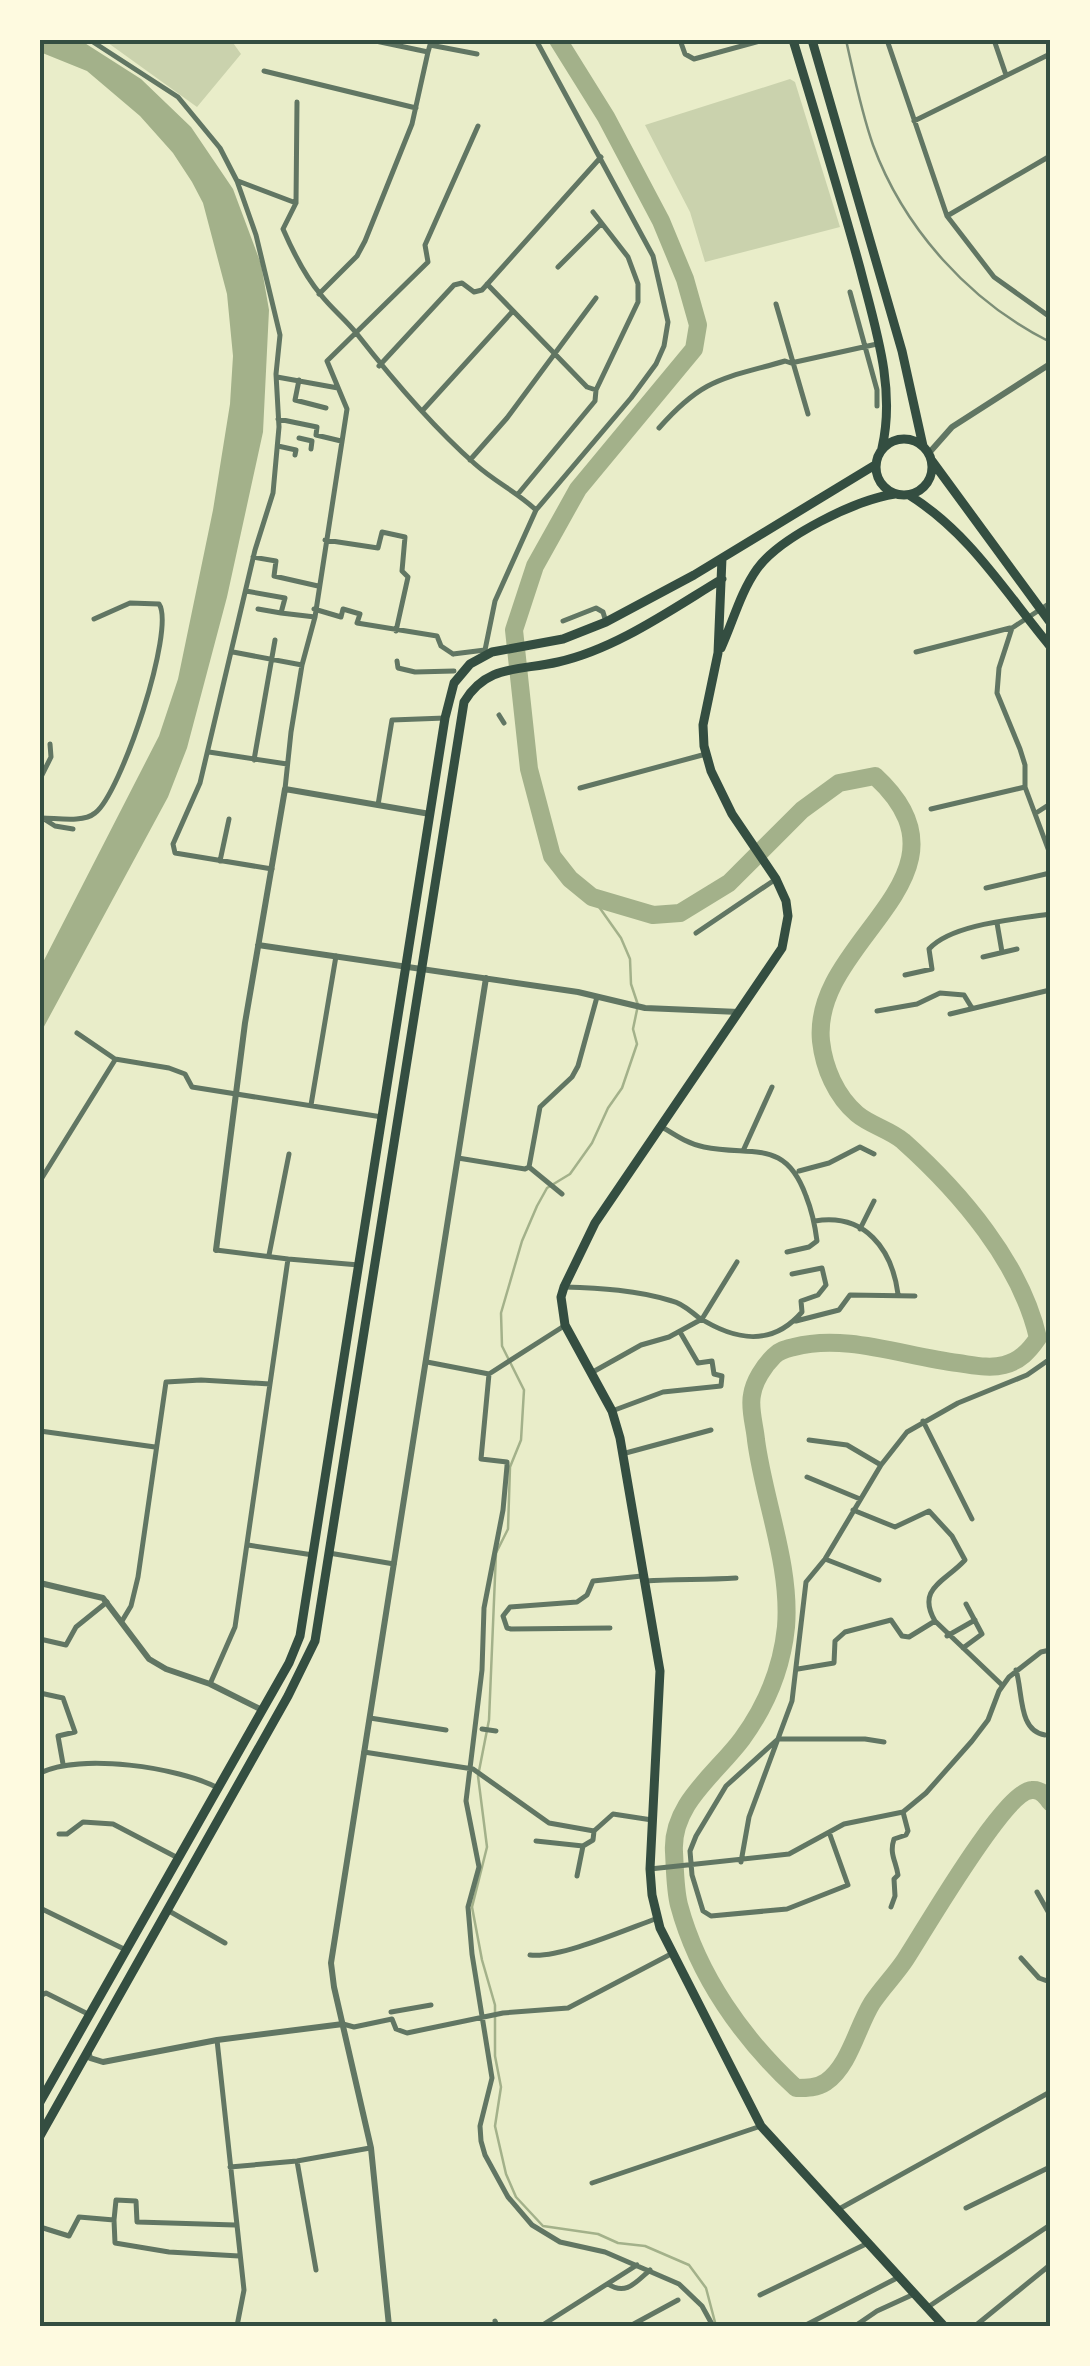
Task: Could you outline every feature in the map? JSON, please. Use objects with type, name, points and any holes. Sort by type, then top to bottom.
[{"type":"main road","points":[[793,40],[868,298],[888,398],[876,465],[882,486],[895,494]]},
{"type":"main road","points":[[812,40],[928,453],[932,474],[926,486],[909,495]]},
{"type":"main road","points":[[868,298],[885,292]]},
{"type":"main road","points":[[882,448],[902,439],[928,453],[1049,620]]},
{"type":"main road","points":[[40,2102],[300,1636],[438,761],[454,683],[470,664],[492,652],[559,639],[606,622],[653,598],[876,465]]},
{"type":"main road","points":[[718,653],[747,586],[760,566],[798,537],[852,506],[876,496],[895,494],[909,495],[966,538],[1050,646]]},
{"type":"main road","points":[[786,520],[798,537]]},
{"type":"main road","points":[[722,558],[718,653],[704,725],[706,754],[746,836],[776,879],[786,901],[788,916],[782,948],[596,1223],[561,1297],[566,1325],[612,1411],[660,1671],[653,1820],[658,1918],[761,2126],[944,2326]]},
{"type":"main road","points":[[40,2136],[309,1658],[464,702],[474,686],[492,674],[562,661],[600,647],[722,579]]},
{"type":"main road","points":[[653,598],[663,614]]},
{"type":"main road","points":[[559,639],[562,661]]},
{"type":"main road","points":[[438,761],[454,764]]},
{"type":"main road","points":[[414,915],[430,918]]},
{"type":"main road","points":[[388,1081],[404,1083]]},
{"type":"main road","points":[[364,1234],[379,1237]]},
{"type":"main road","points":[[332,1435],[347,1438]]},
{"type":"main road","points":[[209,1804],[233,1795]]},
{"type":"main road","points":[[162,1886],[175,1894]]},
{"type":"main road","points":[[99,1997],[114,2005]]},
{"type":"street","points":[[90,40],[178,97],[220,148],[256,234],[280,335],[273,493],[200,783],[172,844],[175,853],[272,869]]},
{"type":"street","points":[[371,40],[477,54]]},
{"type":"street","points":[[258,609],[341,617],[343,609],[360,614],[357,623],[438,636],[441,646],[453,654],[485,650],[495,600],[536,510],[656,364],[664,346],[668,314],[653,256],[536,40]]},
{"type":"street","points":[[680,40],[686,54],[694,60],[764,40]]},
{"type":"street","points":[[887,40],[947,216],[994,277],[1050,317]]},
{"type":"street","points":[[994,40],[1006,76]]},
{"type":"street","points":[[319,294],[357,256],[366,241],[416,108],[430,46]]},
{"type":"street","points":[[914,121],[1050,54]]},
{"type":"street","points":[[264,71],[416,108]]},
{"type":"street","points":[[298,102],[296,203],[283,229],[297,260],[319,294],[356,333],[379,366],[470,460],[536,510]]},
{"type":"street","points":[[359,1265],[216,1250],[257,945],[347,409],[327,361],[428,262],[425,245],[478,126]]},
{"type":"street","points":[[947,216],[1050,156]]},
{"type":"street","points":[[379,366],[454,285],[462,283],[477,293],[487,284],[602,157]]},
{"type":"street","points":[[237,181],[296,203]]},
{"type":"street","points":[[518,494],[595,400],[596,390],[638,302],[635,270],[592,212]]},
{"type":"street","points":[[558,267],[601,224]]},
{"type":"street","points":[[487,284],[587,386],[596,390]]},
{"type":"street","points":[[850,292],[877,390],[877,406]]},
{"type":"street","points":[[470,460],[596,298]]},
{"type":"street","points":[[776,304],[808,414]]},
{"type":"street","points":[[423,410],[512,312]]},
{"type":"street","points":[[659,428],[679,406],[711,382],[786,361],[878,344]]},
{"type":"street","points":[[928,453],[952,426],[1050,364]]},
{"type":"street","points":[[277,377],[338,388]]},
{"type":"street","points":[[299,380],[291,400],[326,408]]},
{"type":"street","points":[[278,419],[318,427],[312,449]]},
{"type":"street","points":[[278,446],[295,452],[300,435],[341,441]]},
{"type":"street","points":[[326,540],[378,548],[382,532],[405,536],[402,572],[408,576],[396,631]]},
{"type":"street","points":[[254,557],[276,562],[274,576],[318,586]]},
{"type":"street","points":[[246,592],[285,598],[281,612]]},
{"type":"street","points":[[41,817],[87,818],[99,810],[124,764],[152,681],[164,618],[159,604],[130,603],[94,619]]},
{"type":"street","points":[[916,652],[1012,628],[1050,603]]},
{"type":"street","points":[[563,621],[596,608],[603,612],[606,622]]},
{"type":"street","points":[[1034,627],[1049,620]]},
{"type":"street","points":[[1012,628],[999,668],[997,693],[1026,765],[1025,788],[1050,854]]},
{"type":"street","points":[[254,760],[275,640]]},
{"type":"street","points":[[232,652],[302,665]]},
{"type":"street","points":[[453,654],[454,683]]},
{"type":"street","points":[[398,661],[398,668],[414,672],[454,671]]},
{"type":"street","points":[[499,715],[504,723]]},
{"type":"street","points":[[378,805],[392,720],[445,718]]},
{"type":"street","points":[[40,779],[51,757],[50,744]]},
{"type":"street","points":[[208,752],[288,764]]},
{"type":"street","points":[[580,788],[706,754]]},
{"type":"street","points":[[931,810],[1025,788]]},
{"type":"street","points":[[284,789],[430,814]]},
{"type":"street","points":[[1036,813],[1050,804]]},
{"type":"street","points":[[41,817],[55,826],[74,829]]},
{"type":"street","points":[[220,862],[230,819]]},
{"type":"street","points":[[986,888],[1050,873]]},
{"type":"street","points":[[696,934],[776,879]]},
{"type":"street","points":[[905,975],[932,969],[929,949],[940,940],[997,922],[1050,914]]},
{"type":"street","points":[[997,922],[1002,952]]},
{"type":"street","points":[[257,945],[422,967],[645,1008],[741,1012]]},
{"type":"street","points":[[983,956],[1017,949]]},
{"type":"street","points":[[311,1105],[336,956]]},
{"type":"street","points":[[389,2326],[371,2148],[331,1963],[486,978]]},
{"type":"street","points":[[950,1014],[1050,990]]},
{"type":"street","points":[[878,1010],[917,1004],[943,993],[964,995],[972,1008]]},
{"type":"street","points":[[529,1167],[540,1107],[572,1077],[578,1066],[597,997]]},
{"type":"street","points":[[78,1033],[116,1059],[186,1074],[192,1087],[382,1117]]},
{"type":"street","points":[[40,1180],[116,1059]]},
{"type":"street","points":[[743,1151],[772,1087]]},
{"type":"street","points":[[662,1126],[693,1144],[770,1154],[787,1161],[798,1172],[815,1221],[816,1241],[809,1247],[786,1252]]},
{"type":"street","points":[[798,1172],[832,1161],[860,1146],[874,1154]]},
{"type":"street","points":[[269,1256],[289,1154]]},
{"type":"street","points":[[458,1158],[529,1167],[562,1194]]},
{"type":"street","points":[[860,1229],[874,1201]]},
{"type":"street","points":[[815,1221],[839,1219],[860,1229],[890,1256],[898,1294]]},
{"type":"street","points":[[210,1684],[235,1627],[288,1259]]},
{"type":"street","points":[[590,1373],[641,1345],[702,1320],[737,1262]]},
{"type":"street","points":[[792,1274],[822,1268],[826,1280],[818,1295],[801,1300],[802,1312],[793,1322]]},
{"type":"street","points":[[564,1286],[612,1289],[676,1301],[702,1320],[746,1338],[838,1310],[850,1295],[915,1296]]},
{"type":"street","points":[[566,1325],[490,1374],[481,1459],[507,1462],[508,1466],[484,1608],[482,1670],[466,1801],[478,1867],[468,1907],[487,2016],[492,2078],[480,2126],[481,2141],[508,2197],[532,2225],[560,2242],[604,2252],[679,2284],[702,2306],[713,2326]]},
{"type":"street","points":[[612,1411],[664,1392],[722,1386],[722,1376],[714,1374],[712,1361],[698,1362],[680,1332]]},
{"type":"street","points":[[741,1862],[750,1817],[788,1720],[798,1668],[806,1582],[825,1559],[896,1443],[923,1421],[1027,1375],[1050,1359]]},
{"type":"street","points":[[427,1362],[490,1374]]},
{"type":"street","points":[[120,1624],[138,1577],[166,1382],[272,1384]]},
{"type":"street","points":[[923,1421],[972,1519]]},
{"type":"street","points":[[622,1454],[711,1430]]},
{"type":"street","points":[[40,1431],[155,1447]]},
{"type":"street","points":[[809,1440],[848,1445],[881,1465]]},
{"type":"street","points":[[807,1477],[860,1499]]},
{"type":"street","points":[[853,1510],[895,1527],[929,1511],[952,1536],[965,1560],[929,1595],[927,1607],[948,1636],[1002,1685]]},
{"type":"street","points":[[248,1544],[312,1555]]},
{"type":"street","points":[[328,1553],[394,1564]]},
{"type":"street","points":[[825,1559],[879,1580]]},
{"type":"street","points":[[610,1628],[512,1629],[503,1622],[506,1610],[577,1602],[588,1595],[593,1581],[736,1578]]},
{"type":"street","points":[[40,1583],[95,1595],[107,1602],[149,1659],[262,1710]]},
{"type":"street","points":[[40,1639],[66,1645],[76,1627],[107,1602]]},
{"type":"street","points":[[963,1648],[982,1634],[966,1604]]},
{"type":"street","points":[[798,1668],[834,1663],[835,1641],[846,1632],[891,1620],[902,1636],[909,1637],[935,1621]]},
{"type":"street","points":[[948,1636],[975,1620]]},
{"type":"street","points":[[655,1869],[789,1854],[844,1824],[902,1812],[926,1793],[972,1741],[988,1720],[1002,1685],[1040,1652],[1050,1650]]},
{"type":"street","points":[[1016,1670],[1028,1726],[1034,1733],[1045,1735]]},
{"type":"street","points":[[40,1693],[63,1698],[66,1703],[75,1732],[58,1736],[63,1764]]},
{"type":"street","points":[[370,1718],[446,1730]]},
{"type":"street","points":[[482,1729],[496,1731]]},
{"type":"street","points":[[829,1832],[848,1885],[787,1909],[711,1916],[704,1911],[692,1875],[690,1851],[726,1786],[778,1739],[884,1742]]},
{"type":"street","points":[[364,1752],[472,1770],[549,1824],[594,1831]]},
{"type":"street","points":[[40,1772],[63,1764],[161,1770],[193,1775],[218,1788]]},
{"type":"street","points":[[891,1906],[894,1878],[898,1874],[892,1845],[894,1839],[908,1831],[902,1812]]},
{"type":"street","points":[[536,1841],[583,1846],[593,1840],[594,1831],[613,1814],[653,1820]]},
{"type":"street","points":[[59,1834],[71,1832],[83,1822],[113,1824],[178,1858]]},
{"type":"street","points":[[577,1876],[583,1846]]},
{"type":"street","points":[[1037,1892],[1050,1915]]},
{"type":"street","points":[[40,1908],[126,1950]]},
{"type":"street","points":[[166,1910],[225,1944]]},
{"type":"street","points":[[530,1955],[574,1947],[658,1918]]},
{"type":"street","points":[[392,2015],[396,2030],[407,2033],[504,2013],[568,2008],[672,1953]]},
{"type":"street","points":[[1022,1958],[1044,1982],[1050,1982]]},
{"type":"street","points":[[40,1996],[52,1995],[90,2015]]},
{"type":"street","points":[[87,2050],[90,2058],[102,2062],[217,2040],[343,2024],[354,2027],[431,2004]]},
{"type":"street","points":[[382,2013],[392,2015]]},
{"type":"street","points":[[217,2040],[244,2290],[237,2326]]},
{"type":"street","points":[[40,2078],[50,2084]]},
{"type":"street","points":[[836,2210],[1050,2092]]},
{"type":"street","points":[[592,2183],[761,2126]]},
{"type":"street","points":[[230,2167],[298,2162],[371,2148]]},
{"type":"street","points":[[298,2162],[316,2270]]},
{"type":"street","points":[[966,2208],[1050,2167]]},
{"type":"street","points":[[236,2225],[136,2222],[136,2200],[116,2200],[114,2243],[170,2252],[240,2256]]},
{"type":"street","points":[[40,2227],[69,2236],[80,2217],[114,2220]]},
{"type":"street","points":[[928,2307],[1050,2224]]},
{"type":"street","points":[[760,2296],[866,2244]]},
{"type":"street","points":[[541,2326],[638,2264]]},
{"type":"street","points":[[975,2326],[1050,2264]]},
{"type":"street","points":[[608,2284],[618,2290],[626,2289],[650,2270]]},
{"type":"street","points":[[951,2276],[956,2285]]},
{"type":"street","points":[[804,2326],[899,2277]]},
{"type":"street","points":[[855,2326],[915,2294]]},
{"type":"street","points":[[630,2326],[678,2300]]},
{"type":"shaded area","points":[[40,40],[80,40],[141,79],[191,127],[233,189],[261,264],[269,310],[263,432],[227,597],[187,748],[168,797],[40,1034],[40,968],[159,736],[178,679],[213,510],[230,404],[233,356],[227,294],[203,203],[192,182],[173,153],[140,116],[87,71],[40,52]]},
{"type":"shaded area","points":[[104,40],[231,40],[241,54],[197,107]]},
{"type":"shaded area","points":[[790,79],[795,82],[840,227],[705,262],[690,212],[645,125]]},
{"type":"waterway","points":[[558,40],[606,117],[661,221],[685,279],[698,325],[694,349],[578,489],[535,566],[514,630],[529,769],[552,856],[570,879],[592,897],[653,915],[680,913],[729,883],[802,810],[839,783],[875,776],[904,812],[912,846],[904,877],[841,971],[825,1004],[821,1041],[825,1061],[832,1081],[850,1107],[903,1141],[946,1183],[985,1230],[1018,1283],[1038,1338],[1019,1358],[993,1367],[855,1344],[814,1343],[779,1352],[760,1374],[753,1390],[752,1412],[785,1580],[786,1627],[777,1671],[758,1713],[742,1739],[687,1804],[680,1819],[675,1835],[676,1886],[687,1931],[710,1981],[758,2049],[796,2088],[815,2087],[826,2082],[841,2066],[872,2003],[1003,1813],[1019,1796],[1032,1790],[1041,1792],[1050,1802]]},
{"type":"waterway","points":[[592,897],[621,938],[630,959],[631,984],[638,1005],[633,1029],[637,1044],[622,1088],[592,1143],[570,1174],[547,1188],[537,1206],[522,1241],[501,1313],[502,1346],[524,1390],[521,1440],[510,1467],[508,1529],[496,1553],[489,1720],[478,1776],[487,1847],[472,1907],[495,2005],[495,2056],[501,2087],[495,2126],[506,2174],[516,2197],[543,2226],[645,2246],[689,2265],[706,2288],[716,2326]]},
{"type":"railway","points":[[846,40],[873,145],[902,206],[943,260],[967,284],[993,306],[1050,342]]}]
